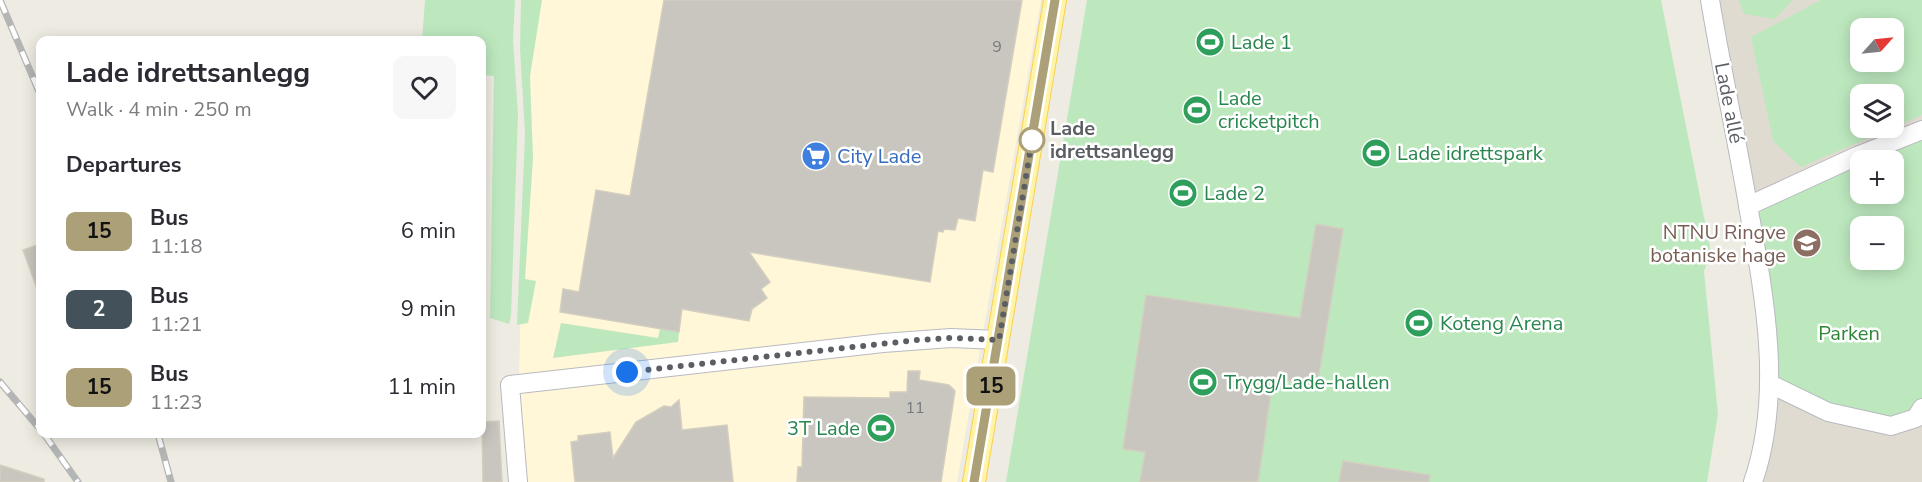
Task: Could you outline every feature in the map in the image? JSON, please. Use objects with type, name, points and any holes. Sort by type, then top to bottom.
[{"type":"main road","points":[[974,482],[1055,0]]},
{"type":"street","name":"Lade allé","points":[[1710,0],[1763,290],[1770,384],[1762,457],[1753,482]]},
{"type":"street","points":[[1748,206],[1857,156],[1922,130]]},
{"type":"street","points":[[518,482],[510,385],[883,343],[951,338],[999,340]]},
{"type":"street","points":[[1770,384],[1828,412],[1891,426],[1916,418],[1922,408]]},
{"type":"shaded area","points":[[537,0],[1041,0],[957,482],[524,482],[519,376],[527,71]]},
{"type":"shaded area","name":"NTNU Ringve botaniske hage","points":[[1713,0],[1922,0],[1922,482],[1753,482],[1770,384]]},
{"type":"green space","points":[[425,0],[515,0],[513,40],[518,115],[509,324],[490,318],[494,76],[486,75],[486,36],[422,36]]},
{"type":"green space","points":[[521,0],[542,0],[530,76],[533,158],[525,279],[536,281],[528,323],[517,325],[525,134],[520,49]]},
{"type":"green space","name":"Lade idrettspark","points":[[1087,0],[1661,0],[1711,252],[1704,271],[1718,414],[1707,482],[1006,482]]},
{"type":"green space","points":[[1739,0],[1793,0],[1775,19],[1744,14]]},
{"type":"green space","points":[[1821,0],[1922,0],[1922,115],[1904,122],[1904,84],[1850,84],[1850,138],[1869,138],[1801,167],[1773,141],[1751,37]]},
{"type":"green space","name":"Parken","points":[[1922,135],[1922,398],[1912,414],[1891,421],[1830,409],[1778,384],[1776,323],[1755,218],[1777,195],[1850,165],[1850,204],[1904,204],[1904,150],[1885,150]]},
{"type":"green space","points":[[561,323],[658,338],[660,329],[679,332],[678,342],[553,358]]},
{"type":"building","name":"City Lade","points":[[664,0],[1022,0],[993,172],[983,170],[975,221],[958,218],[955,230],[938,231],[930,282],[749,252],[770,282],[761,289],[767,298],[752,309],[749,321],[682,309],[679,332],[560,312],[563,289],[579,292],[596,190],[630,196]]},
{"type":"building","name":"Trygg/Lade-hallen","points":[[1316,224],[1343,229],[1317,386],[1273,378],[1258,482],[1140,482],[1145,452],[1123,449],[1146,295],[1300,318]]},
{"type":"building","points":[[36,245],[36,286],[23,250]]},
{"type":"building","points":[[908,371],[920,371],[919,380],[949,385],[955,391],[941,482],[797,482],[798,467],[802,467],[804,397],[890,398],[890,392],[907,392]]},
{"type":"building","points":[[679,400],[682,430],[727,425],[733,482],[575,482],[571,442],[578,441],[578,436],[610,432],[613,458],[636,422],[664,406],[671,407]]},
{"type":"building","points":[[499,421],[502,482],[483,482],[482,438],[486,438],[486,422]]},
{"type":"building","points":[[1343,461],[1430,475],[1429,482],[1339,482]]},
{"type":"building","points":[[0,465],[44,479],[44,482],[0,482]]},
{"type":"railway","points":[[0,0],[36,85]]},
{"type":"railway","points":[[0,382],[36,424]]},
{"type":"railway","points":[[47,438],[78,482]]},
{"type":"railway","points":[[159,438],[171,482]]},
{"type":"bus line","name":"15","points":[[974,482],[1055,0]]},
{"type":"place","name":"Lade 1","points":[[1210,42]]},
{"type":"place","name":"Lade cricketpitch","points":[[1197,110]]},
{"type":"place","name":"Lade idrettsanlegg","points":[[1032,140]]},
{"type":"place","name":"Lade idrettspark","points":[[1376,153]]},
{"type":"place","name":"City Lade","points":[[816,156]]},
{"type":"place","name":"Lade 2","points":[[1183,193]]},
{"type":"place","name":"NTNU Ringve botaniske hage","points":[[1807,243]]},
{"type":"place","name":"Koteng Arena","points":[[1419,323]]},
{"type":"place","name":"Trygg/Lade-hallen","points":[[1203,382]]},
{"type":"place","name":"3T Lade","points":[[881,428]]},
{"type":"route","points":[[627,372],[917,340],[951,338],[999,340],[1032,140]]}]
